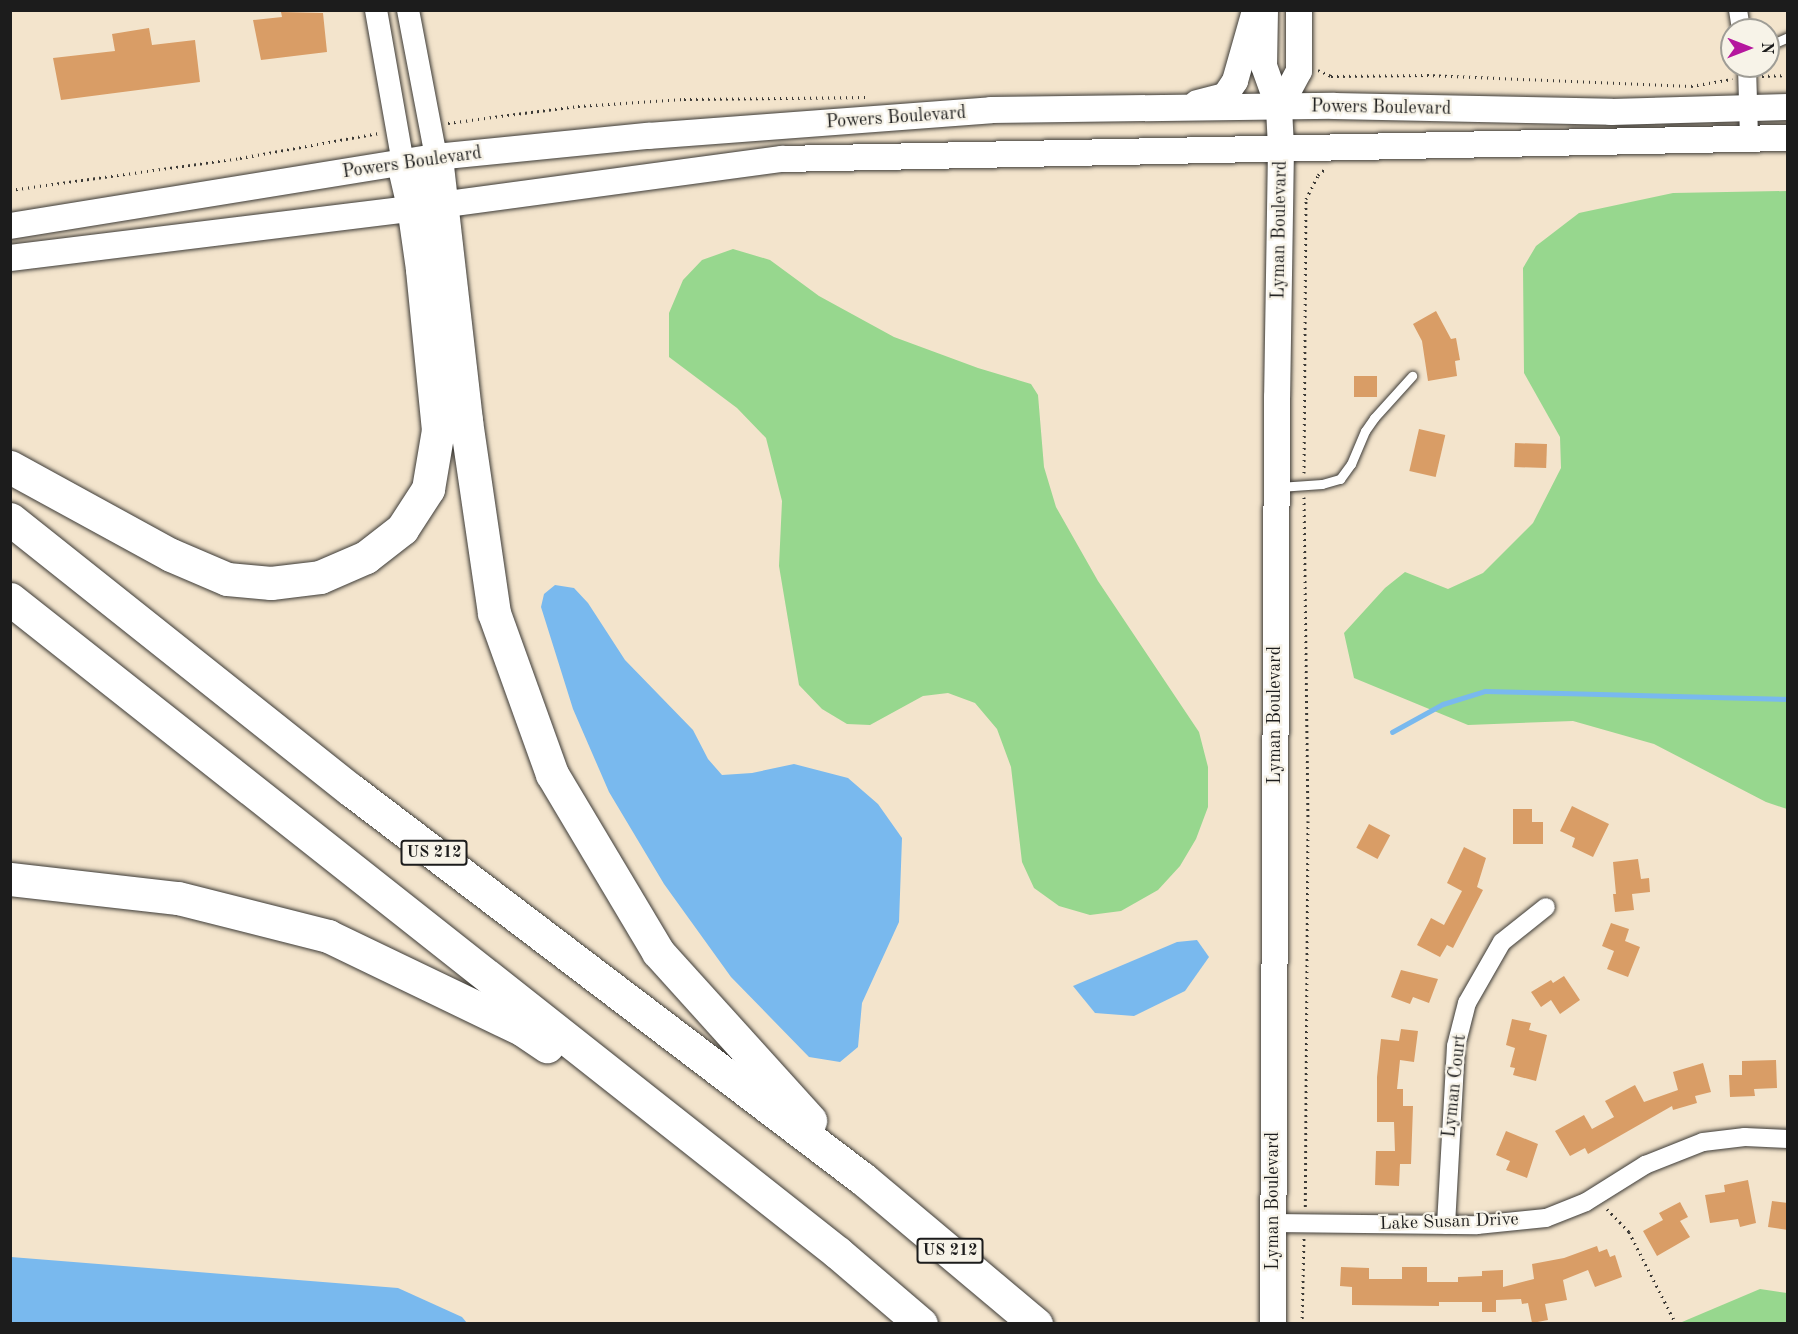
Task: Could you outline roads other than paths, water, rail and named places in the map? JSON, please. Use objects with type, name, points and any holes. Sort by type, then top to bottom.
[{"type":"highway","points":[[10,467],[171,555],[227,579],[271,583],[320,577],[366,557],[402,529],[428,489],[438,430],[427,206],[436,158]]},
{"type":"highway","points":[[404,162],[427,206],[466,421],[494,613],[552,774],[658,952],[863,1179]]},
{"type":"highway","name":"US 212","points":[[10,519],[351,790],[863,1179],[1036,1323]]},
{"type":"highway","points":[[10,599],[838,1253],[921,1323]]},
{"type":"highway","points":[[10,879],[178,898],[327,936],[523,1030],[674,1134],[838,1253]]},
{"type":"main road","points":[[1166,108],[1225,96],[1235,81],[1255,10]]},
{"type":"main road","name":"Lyman Boulevard","points":[[1265,10],[1264,66],[1280,108],[1281,148],[1276,487],[1273,1323]]},
{"type":"main road","name":"Lyman Boulevard","points":[[1280,108],[1299,71],[1299,10]]},
{"type":"main road","name":"Powers Boulevard","points":[[10,226],[436,158],[648,136],[991,110],[1280,108],[1611,112],[1788,107]]},
{"type":"main road","name":"Powers Boulevard","points":[[10,258],[782,159],[1788,138]]},
{"type":"street","points":[[376,10],[404,162]]},
{"type":"street","points":[[408,10],[436,158]]},
{"type":"street","points":[[1747,78],[1749,138]]},
{"type":"street","name":"Lyman Court","points":[[1446,1225],[1456,1046],[1467,1003],[1502,942],[1546,907]]},
{"type":"street","name":"Lake Susan Drive","points":[[1273,1223],[1477,1225],[1546,1218],[1596,1197],[1645,1165],[1702,1142],[1745,1137],[1788,1139]]},
{"type":"lane","points":[[1276,487],[1332,483],[1346,474],[1370,424],[1412,376]]},
{"type":"water","points":[[555,585],[574,588],[588,603],[625,660],[693,730],[708,759],[722,775],[752,773],[794,764],[848,778],[878,804],[902,838],[899,922],[862,1003],[858,1047],[840,1062],[809,1057],[731,977],[664,884],[609,792],[573,709],[541,607],[544,594]]},
{"type":"water","points":[[1197,940],[1209,957],[1185,991],[1134,1016],[1095,1013],[1073,986],[1177,942]]},
{"type":"water","points":[[11,1257],[398,1288],[462,1317],[467,1323],[11,1323]]},
{"type":"waterway","points":[[1392,732],[1443,704],[1485,691],[1788,699]]}]
